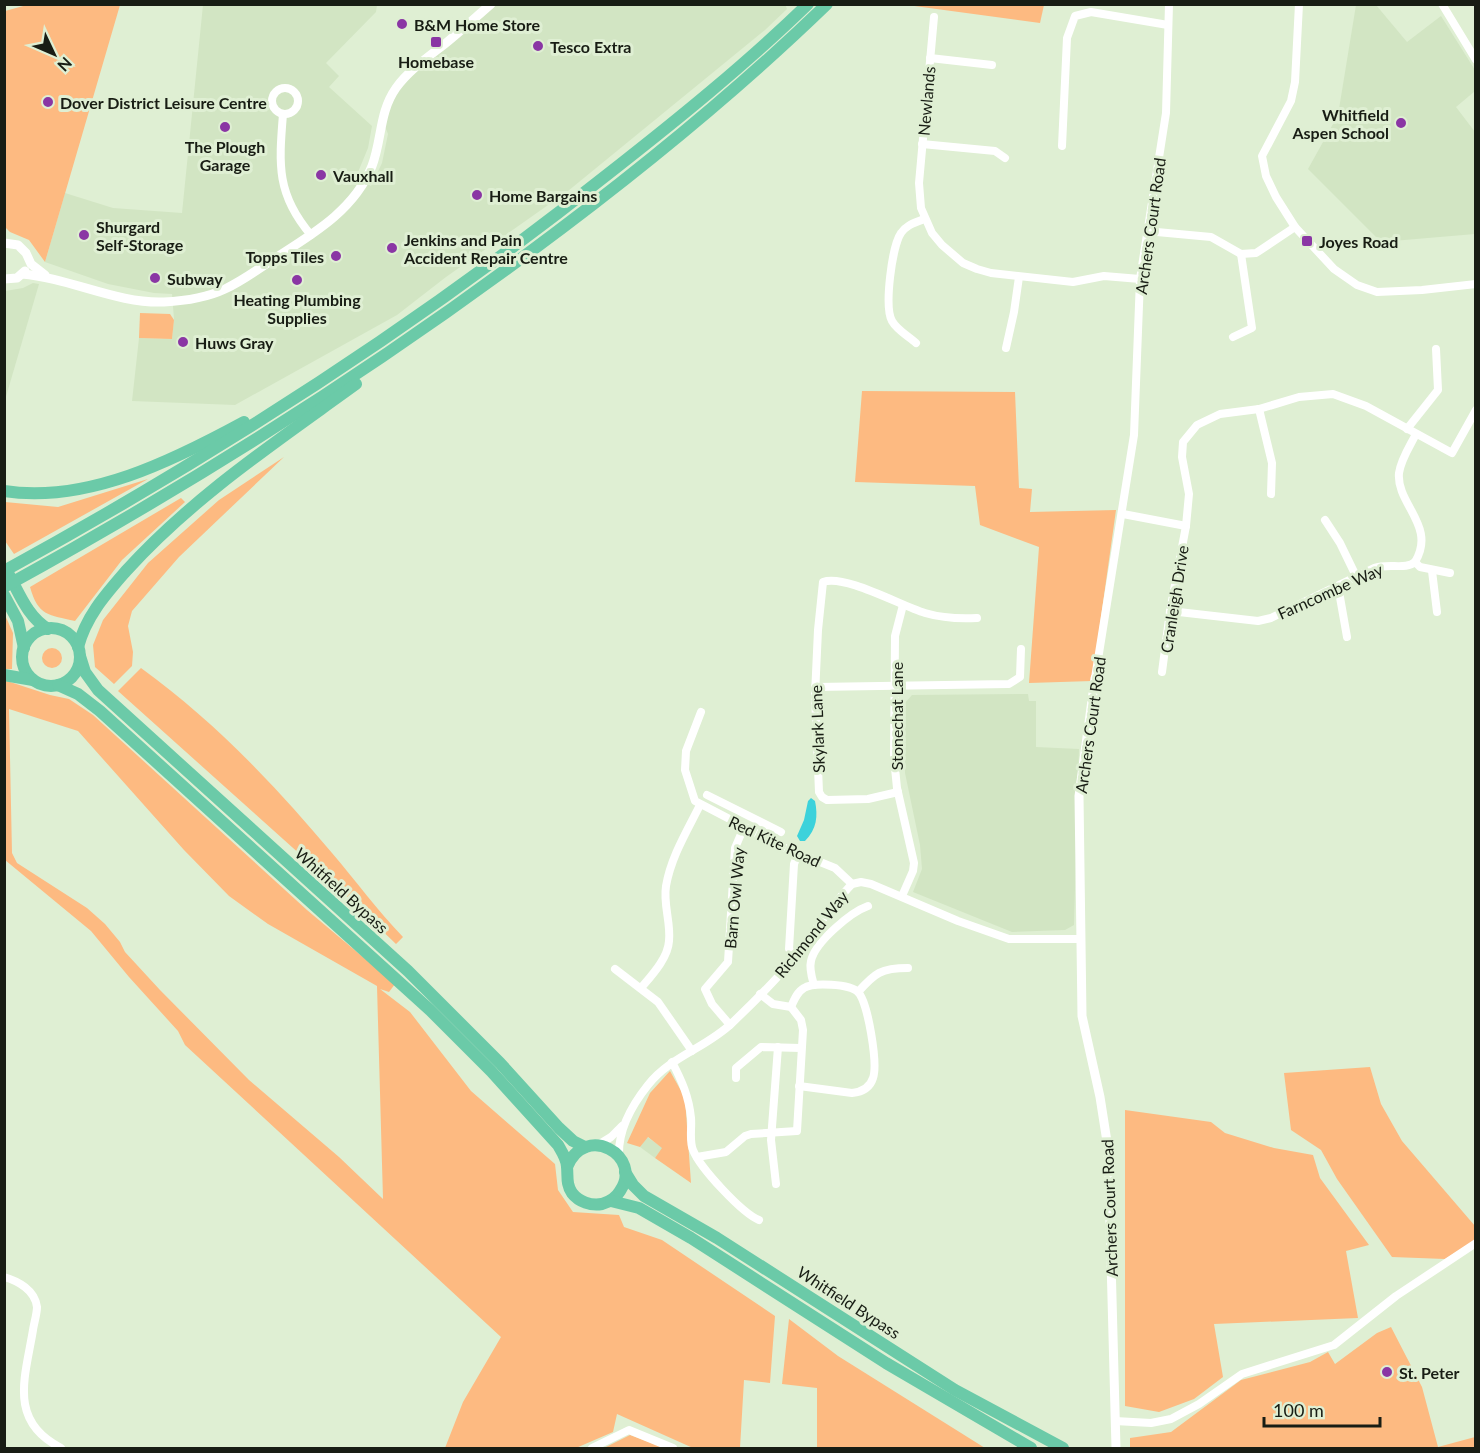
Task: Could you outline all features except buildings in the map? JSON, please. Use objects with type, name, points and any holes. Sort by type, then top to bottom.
[{"type":"highway","points":[[48,629],[28,612],[4,569],[88,525],[174,474],[333,373],[483,271],[674,122],[741,66],[808,4]]},
{"type":"highway","points":[[4,587],[183,485],[341,385],[419,332],[583,213],[647,162],[752,74],[827,4]]},
{"type":"highway","points":[[4,675],[33,680],[42,685],[57,685],[67,681],[79,666],[79,652],[85,625],[96,606],[136,560],[220,483],[406,348],[419,332]]},
{"type":"highway","points":[[4,491],[29,493],[62,491],[103,483],[139,472],[194,449],[333,373]]},
{"type":"highway","points":[[4,595],[21,629],[24,648],[23,665],[33,680]]},
{"type":"highway","points":[[24,648],[33,635],[48,629],[69,634],[79,652]]},
{"type":"highway","name":"Whitfield Bypass","points":[[79,652],[85,672],[98,690],[408,971],[500,1062],[573,1141],[592,1146]]},
{"type":"highway","name":"Whitfield Bypass","points":[[57,685],[78,693],[100,711],[430,1010],[550,1136],[561,1150],[567,1167]]},
{"type":"highway","points":[[592,1146],[609,1149],[619,1156],[625,1172],[622,1189],[611,1200],[601,1204],[590,1204],[576,1197],[567,1183],[567,1167],[574,1155],[592,1146]]},
{"type":"highway","name":"Whitfield Bypass","points":[[625,1172],[644,1196],[717,1238],[955,1390],[1063,1449]]},
{"type":"highway","name":"Whitfield Bypass","points":[[611,1200],[639,1208],[691,1238],[886,1363],[1031,1449]]},
{"type":"street","points":[[4,279],[11,280],[22,274],[47,276],[134,300],[163,302],[191,299],[224,290],[239,282],[311,235],[344,210],[365,180],[372,165],[382,120],[396,89],[421,62],[491,4]]},
{"type":"street","name":"Archers Court Road","points":[[1116,1449],[1108,1148],[1100,1097],[1082,1016],[1079,796],[1095,678],[1134,435],[1140,279],[1166,113],[1169,4]]},
{"type":"street","points":[[1299,4],[1295,82],[1291,101],[1262,156],[1271,187],[1295,227],[1334,269],[1357,285],[1377,292],[1476,284]]},
{"type":"street","points":[[1442,4],[1476,60]]},
{"type":"street","points":[[1062,146],[1067,38],[1075,16],[1091,12],[1168,25]]},
{"type":"street","name":"Newlands","points":[[934,18],[919,196],[924,219],[932,233],[963,263],[991,273],[1073,282],[1104,276],[1140,279]]},
{"type":"street","name":"Newlands","points":[[930,58],[992,65]]},
{"type":"street","points":[[283,114],[279,155],[281,178],[293,210],[311,235]]},
{"type":"street","name":"Newlands","points":[[922,144],[995,151],[1005,158]]},
{"type":"street","points":[[916,343],[892,320],[887,296],[899,235],[908,226],[924,219]]},
{"type":"street","points":[[1146,231],[1211,237],[1241,254],[1256,253],[1295,227]]},
{"type":"street","points":[[4,243],[18,245],[31,264],[47,276]]},
{"type":"street","points":[[1233,337],[1252,328],[1241,254]]},
{"type":"street","points":[[22,274],[27,257]]},
{"type":"street","points":[[1006,348],[1019,276]]},
{"type":"street","points":[[1407,429],[1438,390],[1436,349]]},
{"type":"street","name":"Cranleigh Drive","points":[[1162,672],[1170,611],[1186,526],[1189,494],[1182,457],[1183,442],[1197,425],[1220,414],[1259,409],[1299,397],[1333,394],[1366,406],[1452,453],[1476,410]]},
{"type":"street","points":[[1259,409],[1272,463],[1271,494]]},
{"type":"street","points":[[1416,434],[1399,473],[1401,492],[1414,513],[1419,528],[1419,552],[1415,562],[1420,567],[1432,571],[1450,573]]},
{"type":"street","name":"Cranleigh Drive","points":[[1123,514],[1186,526]]},
{"type":"street","points":[[1325,520],[1340,543],[1356,576]]},
{"type":"street","name":"Farncombe Way","points":[[1170,611],[1258,621],[1271,618],[1382,565],[1407,567],[1415,562]]},
{"type":"street","points":[[1432,571],[1437,612]]},
{"type":"street","name":"Skylark Lane","points":[[898,792],[868,799],[827,800],[822,797],[819,792],[815,687],[823,582],[830,580],[848,583],[903,605]]},
{"type":"street","points":[[1338,586],[1347,637]]},
{"type":"street","points":[[903,605],[926,614],[958,619],[976,618]]},
{"type":"street","name":"Stonechat Lane","points":[[902,896],[914,863],[898,792],[894,758],[895,636],[903,605]]},
{"type":"street","points":[[815,687],[1013,682],[1022,673],[1021,649]]},
{"type":"street","points":[[642,988],[667,949],[669,929],[665,901],[667,883],[679,846],[698,803],[685,770],[687,751],[701,712]]},
{"type":"street","points":[[707,795],[781,832]]},
{"type":"street","name":"Red Kite Road","points":[[698,803],[798,854],[835,868],[852,884]]},
{"type":"street","points":[[719,814],[724,804]]},
{"type":"street","points":[[764,837],[769,826]]},
{"type":"street","name":"Barn Owl Way","points":[[730,1025],[712,1004],[705,989],[728,962],[735,848],[744,827]]},
{"type":"street","points":[[795,956],[789,949],[794,864],[798,854]]},
{"type":"street","name":"Richmond Way","points":[[619,1156],[620,1140],[626,1122],[646,1087],[672,1062],[730,1025],[795,956],[852,884],[861,882],[872,884],[958,921],[1009,939],[1080,939]]},
{"type":"street","points":[[814,985],[811,961],[816,951],[847,918],[859,909],[868,906]]},
{"type":"street","points":[[858,992],[877,973],[908,968]]},
{"type":"street","points":[[615,969],[658,1002],[692,1051]]},
{"type":"street","points":[[791,1007],[797,994],[804,987],[814,985],[850,987],[858,992],[868,1015],[872,1042],[874,1071],[870,1084],[859,1092],[799,1086]]},
{"type":"street","points":[[697,1157],[726,1152],[746,1136],[772,1131],[796,1131],[802,1024],[791,1007],[773,1004],[760,994]]},
{"type":"street","points":[[735,1078],[736,1068],[764,1046],[801,1048]]},
{"type":"street","points":[[776,1184],[771,1140],[778,1047]]},
{"type":"street","points":[[672,1062],[685,1088],[691,1118],[693,1151],[712,1178],[750,1216],[759,1220]]},
{"type":"street","name":"Richmond Way","points":[[592,1146],[616,1132],[626,1122]]},
{"type":"street","points":[[1116,1421],[1151,1423],[1171,1419],[1199,1404],[1242,1374],[1334,1345],[1405,1290],[1476,1243]]},
{"type":"street","points":[[4,1277],[27,1288],[37,1306],[22,1396],[31,1425],[50,1443],[61,1449]]},
{"type":"street","points":[[592,1449],[629,1430],[673,1449]]},
{"type":"shaded area","points":[[785,4],[787,9],[765,30],[568,191],[446,277],[397,315],[235,405],[132,401],[139,338],[172,339],[174,319],[172,294],[108,284],[45,262],[65,193],[113,208],[182,213],[203,5],[377,5],[376,12],[326,63],[339,76],[329,87],[372,126],[368,148],[356,177],[371,186],[382,163],[388,134],[382,119],[396,89],[491,5]]},
{"type":"shaded area","points":[[1044,4],[1040,23],[907,5]]},
{"type":"shaded area","name":"Dover District Leisure Centre","points":[[27,5],[120,5],[45,262],[29,240],[10,232],[5,227],[5,11]]},
{"type":"shaded area","name":"Whitfield Aspen School","points":[[1356,5],[1376,5],[1407,42],[1441,16],[1475,70],[1475,91],[1456,107],[1475,132],[1475,234],[1381,242],[1308,169],[1338,115]]},
{"type":"shaded area","points":[[33,283],[39,284],[5,400],[5,291],[23,288]]},
{"type":"shaded area","points":[[140,313],[170,314],[174,320],[172,339],[139,338]]},
{"type":"shaded area","points":[[862,391],[1015,392],[1019,488],[1032,489],[1030,512],[1116,510],[1092,681],[1029,683],[1039,547],[980,525],[975,486],[855,482]]},
{"type":"shaded area","points":[[284,457],[179,557],[132,611],[128,626],[133,652],[132,666],[114,684],[95,667],[93,645],[103,620],[148,563],[219,500]]},
{"type":"shaded area","points":[[148,479],[14,554],[5,541],[5,502],[58,507]]},
{"type":"shaded area","points":[[181,498],[185,502],[122,560],[75,621],[46,613],[37,604],[30,587]]},
{"type":"shaded area","points":[[5,615],[13,633],[12,669],[5,669]]},
{"type":"shaded area","points":[[48,648],[56,648],[62,654],[62,662],[56,668],[48,668],[42,662],[42,654]]},
{"type":"shaded area","points":[[141,668],[218,731],[266,778],[403,937],[396,944],[341,891],[118,691]]},
{"type":"shaded area","points":[[4,680],[69,699],[93,715],[307,910],[395,984],[389,992],[380,989],[410,1012],[471,1091],[555,1164],[558,1190],[573,1212],[619,1215],[624,1227],[662,1240],[775,1316],[770,1383],[744,1380],[740,1448],[693,1448],[617,1414],[613,1432],[576,1448],[445,1448],[463,1402],[501,1337],[185,1045],[178,1031],[91,931],[5,860]],"holes":[[[9,709],[78,731],[184,850],[229,896],[268,924],[377,986],[383,1199],[339,1157],[249,1080],[160,990],[125,952],[105,924],[87,908],[17,863],[12,853]]]},
{"type":"shaded area","points":[[1028,694],[1029,701],[1036,701],[1036,747],[1079,749],[1074,925],[1065,930],[1012,932],[913,892],[922,869],[920,845],[905,773],[904,704],[912,695]]},
{"type":"shaded area","points":[[1370,1067],[1381,1104],[1402,1141],[1475,1226],[1475,1240],[1445,1259],[1392,1257],[1337,1179],[1321,1150],[1291,1130],[1284,1073]]},
{"type":"shaded area","points":[[670,1071],[685,1098],[691,1183],[655,1158],[662,1148],[648,1137],[640,1147],[627,1143],[650,1093]]},
{"type":"shaded area","points":[[1125,1110],[1211,1122],[1225,1133],[1274,1148],[1313,1155],[1320,1178],[1369,1245],[1346,1251],[1358,1318],[1214,1324],[1223,1377],[1194,1399],[1159,1412],[1125,1406]]},
{"type":"shaded area","points":[[647,1137],[663,1148],[655,1158],[640,1147]]},
{"type":"shaded area","points":[[789,1319],[838,1356],[985,1448],[817,1448],[817,1388],[782,1384]]},
{"type":"shaded area","points":[[1391,1327],[1422,1387],[1438,1447],[1475,1437],[1475,1448],[1130,1448],[1130,1438],[1171,1432],[1241,1380],[1310,1362],[1328,1352],[1335,1364],[1377,1333]]},
{"type":"shaded area","points":[[630,1435],[665,1448],[604,1448]]},
{"type":"water","points":[[811,798],[815,801],[816,822],[805,841],[800,841],[797,836]]},
{"type":"place","name":"B&M Home Store","points":[[402,24]]},
{"type":"place","name":"Homebase","points":[[436,42]]},
{"type":"place","name":"Tesco Extra","points":[[538,46]]},
{"type":"place","name":"Dover District Leisure Centre","points":[[48,102]]},
{"type":"place","name":"Whitfield Aspen School","points":[[1401,123]]},
{"type":"place","name":"The Plough Garage","points":[[225,127]]},
{"type":"place","name":"Vauxhall","points":[[321,175]]},
{"type":"place","name":"Home Bargains","points":[[477,195]]},
{"type":"place","name":"Shurgard Self-Storage","points":[[84,235]]},
{"type":"place","name":"Joyes Road","points":[[1307,241]]},
{"type":"place","name":"Jenkins and Pain Accident Repair Centre","points":[[392,248]]},
{"type":"place","name":"Topps Tiles","points":[[336,256]]},
{"type":"place","name":"Subway","points":[[155,278]]},
{"type":"place","name":"Heating Plumbing Supplies","points":[[297,280]]},
{"type":"place","name":"Huws Gray","points":[[183,342]]},
{"type":"place","name":"St. Peter","points":[[1387,1372]]}]
